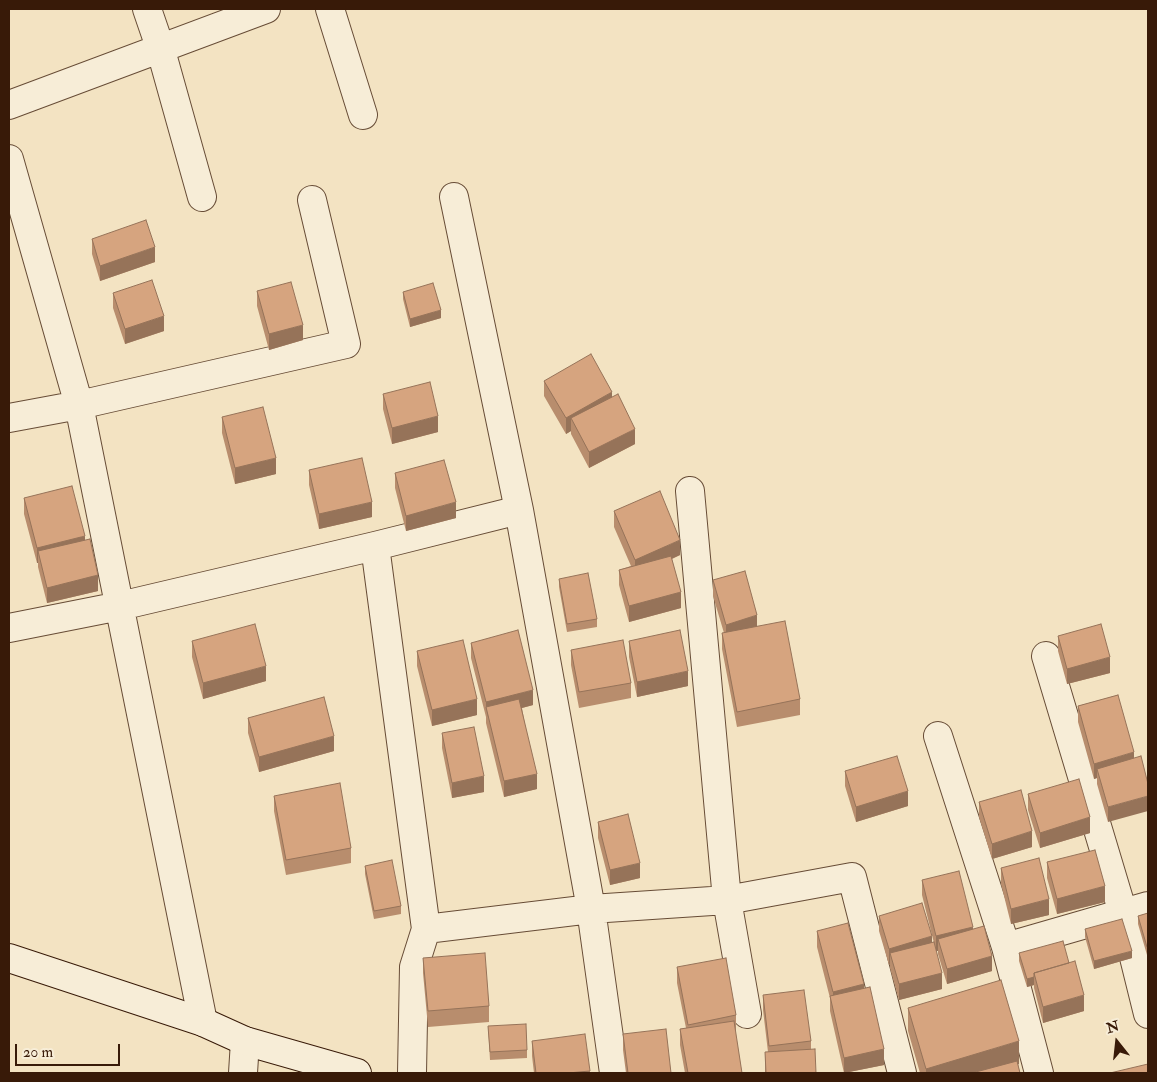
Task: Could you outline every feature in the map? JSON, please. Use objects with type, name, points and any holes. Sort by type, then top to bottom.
[{"type":"street","points":[[147,9],[160,47],[202,197]]},
{"type":"street","points":[[9,104],[266,9]]},
{"type":"street","points":[[330,9],[363,115]]},
{"type":"street","points":[[9,159],[79,405],[203,1022]]},
{"type":"street","points":[[454,197],[519,510],[591,909],[614,1073]]},
{"type":"street","points":[[9,418],[79,405],[346,344],[312,200]]},
{"type":"street","points":[[690,491],[728,900],[747,1014]]},
{"type":"street","points":[[9,628],[120,606],[519,510]]},
{"type":"street","points":[[375,546],[426,929],[414,968],[412,1073]]},
{"type":"street","points":[[1046,656],[1136,909],[1148,1014]]},
{"type":"street","points":[[938,736],[1006,947],[1039,1073]]},
{"type":"street","points":[[426,929],[591,909],[728,900],[852,877],[902,1073]]},
{"type":"street","points":[[1006,947],[1136,909]]},
{"type":"street","points":[[9,958],[203,1022],[245,1042],[356,1073]]},
{"type":"street","points":[[243,1073],[245,1042]]},
{"type":"building","points":[[146,220],[155,247],[100,266],[92,239]]},
{"type":"building","points":[[152,280],[164,316],[125,329],[113,293]]},
{"type":"building","points":[[291,282],[303,325],[269,334],[257,291]]},
{"type":"building","points":[[433,283],[441,310],[410,319],[403,292]]},
{"type":"building","points":[[591,354],[612,392],[566,418],[544,381]]},
{"type":"building","points":[[430,382],[438,416],[392,428],[383,394]]},
{"type":"building","points":[[618,394],[635,429],[589,452],[571,418]]},
{"type":"building","points":[[263,407],[276,458],[235,468],[222,417]]},
{"type":"building","points":[[362,458],[372,502],[319,514],[309,470]]},
{"type":"building","points":[[444,460],[456,502],[406,516],[395,473]]},
{"type":"building","points":[[72,486],[85,536],[37,548],[24,498]]},
{"type":"building","points":[[660,491],[680,540],[635,560],[614,511]]},
{"type":"building","points":[[90,539],[98,575],[47,588],[38,551]]},
{"type":"building","points":[[671,556],[681,592],[629,606],[619,570]]},
{"type":"building","points":[[745,571],[757,615],[726,625],[713,580]]},
{"type":"building","points":[[588,573],[597,619],[567,624],[559,579]]},
{"type":"building","points":[[785,621],[800,699],[737,712],[722,633]]},
{"type":"building","points":[[255,624],[266,666],[203,683],[192,641]]},
{"type":"building","points":[[1101,624],[1110,657],[1067,669],[1058,636]]},
{"type":"building","points":[[518,630],[533,690],[486,702],[471,643]]},
{"type":"building","points":[[680,630],[688,671],[637,682],[629,641]]},
{"type":"building","points":[[463,640],[477,699],[432,710],[417,651]]},
{"type":"building","points":[[623,640],[631,683],[579,692],[571,650]]},
{"type":"building","points":[[1118,695],[1134,752],[1094,764],[1078,706]]},
{"type":"building","points":[[324,697],[334,736],[259,757],[248,718]]},
{"type":"building","points":[[519,699],[537,774],[504,781],[486,707]]},
{"type":"building","points":[[474,727],[484,776],[452,783],[442,733]]},
{"type":"building","points":[[897,756],[908,791],[856,807],[845,771]]},
{"type":"building","points":[[1141,756],[1148,784],[1148,796],[1108,807],[1097,769]]},
{"type":"building","points":[[1079,779],[1090,817],[1040,833],[1028,794]]},
{"type":"building","points":[[340,783],[351,848],[286,860],[274,796]]},
{"type":"building","points":[[1021,790],[1032,831],[992,844],[979,802]]},
{"type":"building","points":[[628,814],[640,863],[610,870],[598,822]]},
{"type":"building","points":[[1095,850],[1105,886],[1057,899],[1047,862]]},
{"type":"building","points":[[1039,858],[1049,899],[1011,909],[1001,868]]},
{"type":"building","points":[[392,860],[401,906],[374,911],[365,866]]},
{"type":"building","points":[[959,871],[973,927],[936,936],[922,880]]},
{"type":"building","points":[[922,903],[932,936],[889,949],[879,916]]},
{"type":"building","points":[[1148,913],[1148,947],[1147,947],[1138,916]]},
{"type":"building","points":[[1122,919],[1132,951],[1094,961],[1085,929]]},
{"type":"building","points":[[848,923],[864,984],[833,992],[817,931]]},
{"type":"building","points":[[984,926],[992,956],[947,969],[938,939]]},
{"type":"building","points":[[1063,941],[1069,963],[1034,973],[1034,977],[1027,979],[1019,953]]},
{"type":"building","points":[[934,942],[942,973],[899,984],[890,953]]},
{"type":"building","points":[[485,953],[489,1006],[428,1011],[423,958]]},
{"type":"building","points":[[726,958],[736,1015],[688,1025],[677,967]]},
{"type":"building","points":[[1075,961],[1084,995],[1043,1007],[1034,973]]},
{"type":"building","points":[[1001,980],[1019,1041],[926,1069],[908,1008]]},
{"type":"building","points":[[870,987],[884,1049],[844,1058],[830,996]]},
{"type":"building","points":[[804,990],[811,1041],[769,1046],[763,995]]},
{"type":"building","points":[[734,1021],[742,1073],[688,1073],[680,1029]]},
{"type":"building","points":[[526,1024],[527,1050],[490,1052],[488,1026]]},
{"type":"building","points":[[666,1029],[671,1073],[628,1073],[623,1034]]},
{"type":"building","points":[[585,1034],[590,1071],[536,1073],[532,1041]]},
{"type":"building","points":[[815,1049],[816,1073],[766,1073],[765,1052]]},
{"type":"building","points":[[1017,1061],[1020,1073],[972,1073]]},
{"type":"building","points":[[1148,1064],[1148,1073],[1110,1073]]}]
